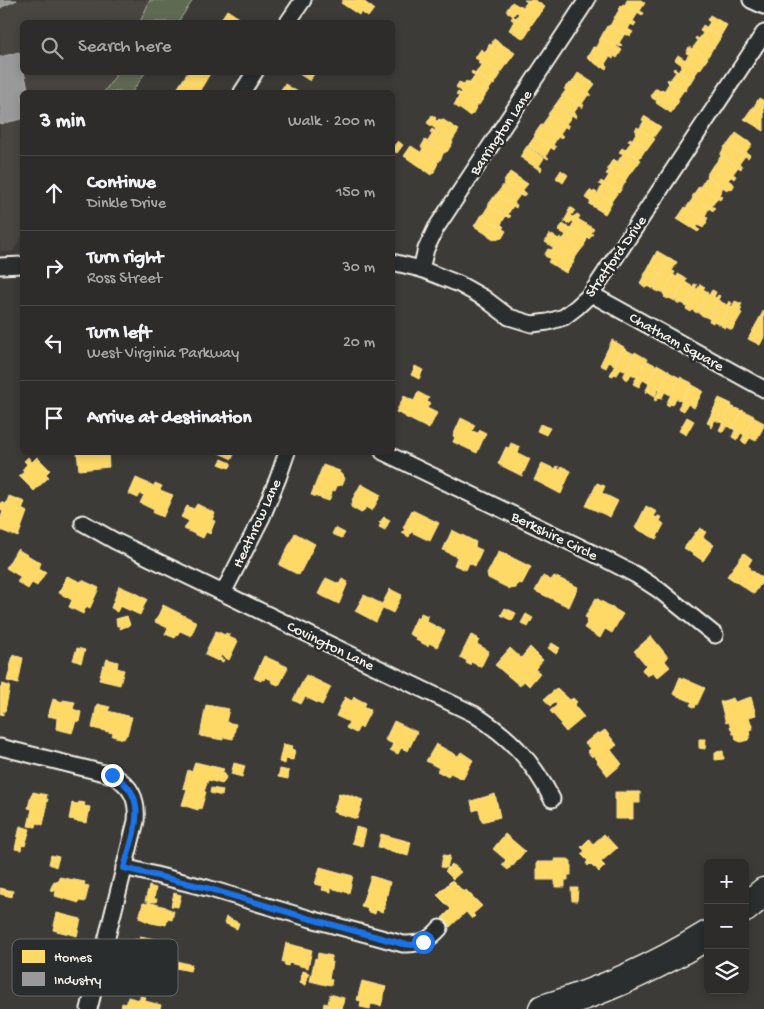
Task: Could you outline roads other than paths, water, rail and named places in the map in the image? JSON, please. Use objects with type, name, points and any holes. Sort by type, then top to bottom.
[{"type":"highway","points":[[749,905],[764,892]]},
{"type":"highway","points":[[543,1009],[609,986],[645,970],[704,937]]},
{"type":"street","points":[[289,20],[304,0]]},
{"type":"street","name":"Barrington Lane","points":[[421,269],[426,249],[436,228],[587,0]]},
{"type":"street","points":[[750,0],[764,6]]},
{"type":"street","name":"Stratford Drive","points":[[395,263],[421,269],[460,284],[484,298],[509,317],[532,324],[564,317],[590,294],[764,33]]},
{"type":"street","points":[[243,90],[253,75]]},
{"type":"street","points":[[0,266],[20,265]]},
{"type":"street","name":"Chatham Square","points":[[590,294],[764,389]]},
{"type":"street","name":"Heathrow Lane","points":[[223,593],[262,517],[286,455]]},
{"type":"street","name":"Berkshire Circle","points":[[389,455],[636,575],[659,590],[715,635]]},
{"type":"street","name":"Covington Lane","points":[[82,523],[474,714],[511,741],[542,780],[552,799]]},
{"type":"street","points":[[0,747],[112,775],[127,785],[134,796],[137,809],[136,821],[106,939]]},
{"type":"street","points":[[124,868],[207,888],[403,944],[412,945],[423,942],[433,936],[440,928]]},
{"type":"street","points":[[88,1009],[91,996]]}]
